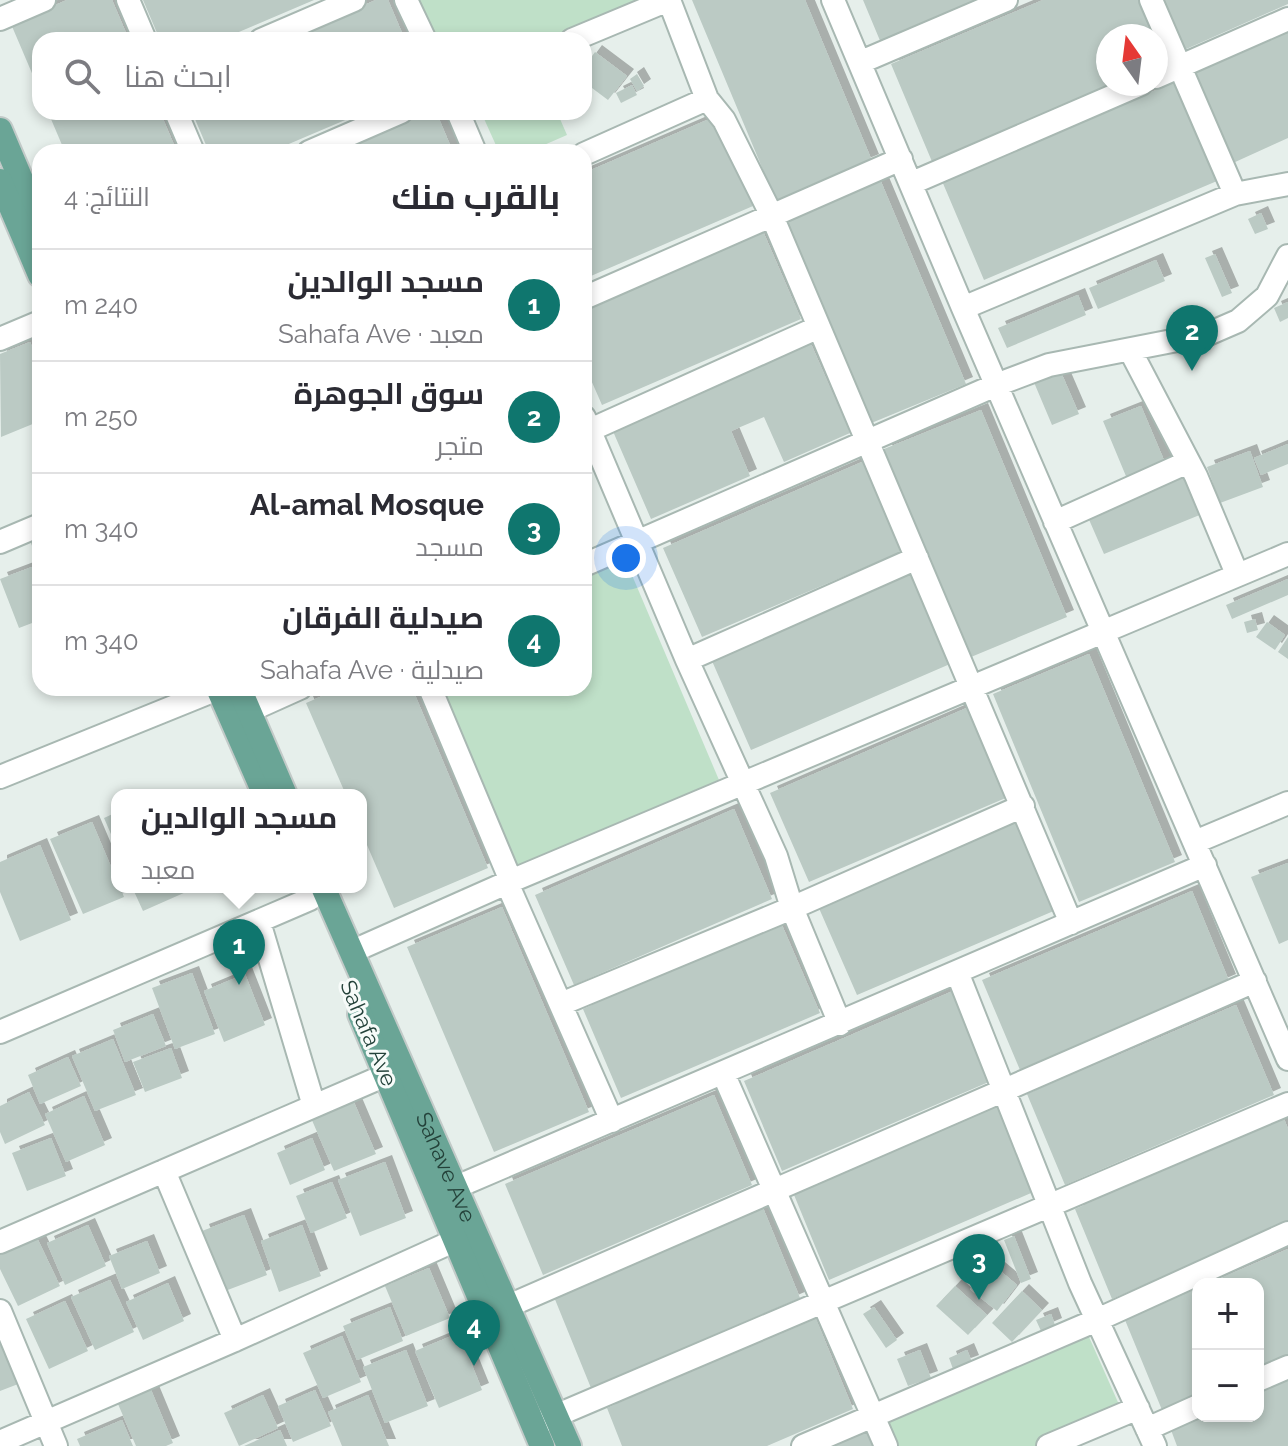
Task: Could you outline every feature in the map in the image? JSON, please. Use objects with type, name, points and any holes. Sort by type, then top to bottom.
[{"type":"main road","points":[[0,130],[32,205]]},
{"type":"main road","points":[[0,181],[32,256]]},
{"type":"main road","points":[[226,696],[241,714],[282,789]]},
{"type":"main road","points":[[240,696],[241,714],[263,789]]},
{"type":"main road","name":"Sahave Ave","points":[[314,893],[351,952],[562,1431]]},
{"type":"main road","name":"Sahafa Ave","points":[[314,893],[534,1439]]},
{"type":"street","points":[[0,19],[44,0]]},
{"type":"street","points":[[128,0],[142,32]]},
{"type":"street","points":[[280,32],[354,0]]},
{"type":"street","points":[[406,0],[421,32]]},
{"type":"street","points":[[591,32],[668,0],[707,99],[724,120],[772,216],[1071,923]]},
{"type":"street","points":[[833,0],[1288,1059]]},
{"type":"street","points":[[861,62],[1006,0]]},
{"type":"street","points":[[1151,0],[1235,194]]},
{"type":"street","points":[[1168,72],[1288,19]]},
{"type":"street","points":[[912,183],[1113,96]]},
{"type":"street","points":[[592,150],[707,99]]},
{"type":"street","points":[[179,120],[190,144]]},
{"type":"street","points":[[327,144],[383,120]]},
{"type":"street","points":[[461,120],[472,144]]},
{"type":"street","points":[[592,295],[901,159]]},
{"type":"street","points":[[963,308],[1235,194],[1288,184]]},
{"type":"street","points":[[592,562],[996,385],[1049,365],[1208,334],[1238,321],[1267,296],[1288,256]]},
{"type":"street","points":[[0,339],[32,325]]},
{"type":"street","points":[[592,422],[819,327]]},
{"type":"street","points":[[1130,350],[1188,462],[1237,574]]},
{"type":"street","points":[[592,436],[687,660],[776,856],[792,908],[840,1024]]},
{"type":"street","points":[[1055,522],[1188,462]]},
{"type":"street","points":[[0,542],[32,528]]},
{"type":"street","points":[[351,952],[509,882],[1288,554]]},
{"type":"street","points":[[687,660],[917,558]]},
{"type":"street","points":[[0,777],[199,696]]},
{"type":"street","points":[[241,714],[282,696]]},
{"type":"street","points":[[433,696],[612,1121]]},
{"type":"street","points":[[1195,842],[1288,803]]},
{"type":"street","points":[[561,1004],[792,908],[1023,806]]},
{"type":"street","points":[[454,1188],[1205,865]]},
{"type":"street","points":[[0,1032],[259,922],[310,893]]},
{"type":"street","points":[[259,922],[314,1106]]},
{"type":"street","points":[[957,972],[1097,1320],[1151,1437],[1192,1410]]},
{"type":"street","points":[[506,1307],[1255,981]]},
{"type":"street","points":[[723,1073],[886,1446]]},
{"type":"street","points":[[0,1242],[386,1075]]},
{"type":"street","points":[[534,1439],[562,1431],[824,1304],[1288,1104]]},
{"type":"street","points":[[164,1171],[235,1340]]},
{"type":"street","points":[[803,1446],[1097,1320],[1288,1233]]},
{"type":"street","points":[[0,1442],[456,1240]]},
{"type":"street","points":[[0,1311],[56,1446]]},
{"type":"street","points":[[1264,1377],[1288,1367]]},
{"type":"street","points":[[1048,1446],[1138,1408]]},
{"type":"green space","points":[[417,0],[643,0],[567,32],[431,32]]},
{"type":"green space","points":[[485,120],[560,120],[567,135],[546,144],[495,144]]},
{"type":"green space","points":[[623,554],[719,780],[515,866],[440,696],[592,696],[592,568]]},
{"type":"green space","points":[[1085,1328],[1121,1409],[1035,1446],[899,1446],[886,1415]]},
{"type":"building","points":[[67,0],[112,0],[126,32],[32,32],[32,73],[11,24]]},
{"type":"building","points":[[143,0],[314,0],[239,32],[157,32]]},
{"type":"building","points":[[376,0],[388,0],[402,32],[301,32]]},
{"type":"building","points":[[692,0],[805,0],[872,161],[776,201]]},
{"type":"building","points":[[863,0],[983,0],[881,43]]},
{"type":"building","points":[[1043,0],[1138,0],[1148,24],[1096,24],[1096,95],[933,164],[891,64]]},
{"type":"building","points":[[1163,0],[1288,0],[1288,4],[1184,50]]},
{"type":"building","points":[[1288,29],[1288,138],[1233,163],[1194,71]]},
{"type":"building","points":[[595,52],[627,76],[608,100],[592,88],[592,56]]},
{"type":"building","points":[[637,74],[644,86],[637,91],[630,79]]},
{"type":"building","points":[[1175,82],[1217,181],[984,280],[942,181],[1142,96],[1168,96],[1168,85]]},
{"type":"building","points":[[632,85],[637,95],[621,103],[616,93]]},
{"type":"building","points":[[714,117],[753,206],[592,276],[592,170]]},
{"type":"building","points":[[51,120],[163,120],[174,144],[62,144]]},
{"type":"building","points":[[195,120],[345,120],[289,144],[206,144]]},
{"type":"building","points":[[404,120],[439,120],[450,144],[348,144]]},
{"type":"building","points":[[879,177],[966,384],[869,424],[783,216]]},
{"type":"building","points":[[1261,213],[1268,229],[1255,234],[1248,219]]},
{"type":"building","points":[[762,229],[801,319],[602,405],[592,382],[592,303]]},
{"type":"building","points":[[1215,254],[1232,293],[1222,297],[1205,258]]},
{"type":"building","points":[[1156,260],[1165,281],[1098,309],[1089,288]]},
{"type":"building","points":[[1078,295],[1086,315],[1007,348],[998,328]]},
{"type":"building","points":[[1288,302],[1288,318],[1280,322],[1274,308]]},
{"type":"building","points":[[30,342],[32,347],[32,424],[1,437],[0,354]]},
{"type":"building","points":[[811,344],[850,433],[784,462],[764,417],[731,431],[750,476],[651,519],[612,429]]},
{"type":"building","points":[[1060,370],[1079,414],[1052,425],[1033,380]]},
{"type":"building","points":[[1141,406],[1166,465],[1128,481],[1103,421]]},
{"type":"building","points":[[981,410],[1067,617],[971,657],[884,449]]},
{"type":"building","points":[[1288,444],[1288,464],[1261,475],[1254,458]]},
{"type":"building","points":[[1250,451],[1263,487],[1220,503],[1207,467]]},
{"type":"building","points":[[862,462],[901,552],[702,637],[663,548]]},
{"type":"building","points":[[1191,473],[1207,512],[1104,554],[1087,515]]},
{"type":"building","points":[[32,567],[32,623],[19,628],[0,579]]},
{"type":"building","points":[[911,575],[950,664],[751,750],[712,661]]},
{"type":"building","points":[[1288,579],[1288,595],[1232,619],[1226,605]]},
{"type":"building","points":[[1255,619],[1258,630],[1247,633],[1244,622]]},
{"type":"building","points":[[1267,622],[1285,635],[1275,650],[1256,637]]},
{"type":"building","points":[[1288,637],[1288,659],[1278,652]]},
{"type":"building","points":[[1089,654],[1175,862],[1079,902],[993,694]]},
{"type":"building","points":[[322,696],[415,696],[488,868],[394,908],[367,845],[367,789],[343,789],[306,703]]},
{"type":"building","points":[[969,707],[1008,797],[809,882],[770,793]]},
{"type":"building","points":[[734,809],[772,899],[574,985],[535,895]]},
{"type":"building","points":[[111,815],[111,834],[104,818]]},
{"type":"building","points":[[1017,820],[1056,910],[857,995],[818,906]]},
{"type":"building","points":[[92,822],[111,867],[111,893],[122,893],[124,897],[83,914],[50,839]]},
{"type":"building","points":[[40,845],[71,920],[20,941],[0,892],[0,862]]},
{"type":"building","points":[[1288,863],[1288,940],[1279,944],[1251,877]]},
{"type":"building","points":[[1192,891],[1229,981],[1020,1070],[982,980]]},
{"type":"building","points":[[135,893],[184,893],[143,911]]},
{"type":"building","points":[[502,907],[589,1112],[494,1152],[407,947]]},
{"type":"building","points":[[781,923],[820,1013],[621,1098],[583,1009]]},
{"type":"building","points":[[192,973],[215,1034],[175,1049],[152,988]]},
{"type":"building","points":[[245,974],[265,1025],[224,1042],[204,991]]},
{"type":"building","points":[[953,991],[991,1081],[782,1171],[744,1081]]},
{"type":"building","points":[[1236,1005],[1274,1095],[1065,1185],[1027,1094]]},
{"type":"building","points":[[153,1014],[166,1046],[125,1062],[113,1030]]},
{"type":"building","points":[[113,1039],[136,1095],[95,1111],[72,1056]]},
{"type":"building","points":[[171,1048],[182,1078],[145,1092],[133,1062]]},
{"type":"building","points":[[68,1057],[81,1086],[40,1104],[28,1075]]},
{"type":"building","points":[[29,1092],[45,1125],[5,1144],[0,1132],[0,1106]]},
{"type":"building","points":[[714,1095],[752,1185],[543,1275],[505,1184]]},
{"type":"building","points":[[84,1096],[105,1145],[66,1162],[45,1114]]},
{"type":"building","points":[[353,1100],[376,1154],[334,1171],[311,1118]]},
{"type":"building","points":[[1001,1100],[1038,1190],[829,1280],[792,1190]]},
{"type":"building","points":[[1284,1119],[1288,1129],[1288,1223],[1112,1299],[1075,1209]]},
{"type":"building","points":[[51,1138],[66,1176],[27,1191],[12,1153]]},
{"type":"building","points":[[312,1138],[325,1170],[290,1185],[277,1153]]},
{"type":"building","points":[[385,1162],[406,1218],[360,1236],[338,1180]]},
{"type":"building","points":[[332,1182],[347,1218],[311,1233],[296,1196]]},
{"type":"building","points":[[763,1208],[800,1298],[591,1388],[554,1297]]},
{"type":"building","points":[[244,1215],[267,1275],[225,1291],[202,1231]]},
{"type":"building","points":[[88,1225],[106,1266],[65,1285],[47,1243]]},
{"type":"building","points":[[302,1225],[321,1276],[279,1292],[261,1241]]},
{"type":"building","points":[[1014,1236],[1031,1279],[1021,1283],[1004,1240]]},
{"type":"building","points":[[37,1238],[60,1286],[18,1306],[0,1269],[0,1255]]},
{"type":"building","points":[[147,1241],[160,1273],[122,1289],[109,1256]]},
{"type":"building","points":[[1288,1249],[1288,1356],[1264,1366],[1264,1278],[1221,1278]]},
{"type":"building","points":[[992,1264],[1017,1285],[997,1311],[970,1289]]},
{"type":"building","points":[[429,1268],[450,1318],[406,1336],[385,1286]]},
{"type":"building","points":[[110,1280],[134,1332],[95,1350],[71,1297]]},
{"type":"building","points":[[168,1283],[184,1321],[143,1340],[126,1302]]},
{"type":"building","points":[[955,1286],[987,1315],[968,1335],[936,1306]]},
{"type":"building","points":[[1022,1291],[1042,1310],[1012,1342],[992,1323]]},
{"type":"building","points":[[1192,1291],[1192,1398],[1162,1410],[1125,1320]]},
{"type":"building","points":[[65,1301],[88,1351],[49,1369],[26,1319]]},
{"type":"building","points":[[390,1307],[403,1341],[357,1360],[343,1326]]},
{"type":"building","points":[[874,1307],[897,1340],[886,1348],[863,1314]]},
{"type":"building","points":[[1051,1314],[1055,1325],[1041,1331],[1036,1320]]},
{"type":"building","points":[[816,1319],[853,1409],[767,1446],[622,1446],[607,1408]]},
{"type":"building","points":[[0,1330],[26,1381],[0,1391]]},
{"type":"building","points":[[459,1333],[482,1390],[439,1408],[415,1351]]},
{"type":"building","points":[[342,1336],[361,1382],[323,1398],[303,1353]]},
{"type":"building","points":[[406,1350],[428,1406],[385,1423],[363,1367]]},
{"type":"building","points":[[920,1350],[931,1378],[908,1386],[897,1359]]},
{"type":"building","points":[[967,1350],[972,1362],[953,1369],[949,1358]]},
{"type":"building","points":[[1288,1380],[1288,1446],[1177,1446],[1171,1430],[1192,1421],[1264,1422],[1264,1390]]},
{"type":"building","points":[[151,1390],[173,1443],[166,1446],[136,1446],[118,1404]]},
{"type":"building","points":[[315,1390],[331,1426],[293,1442],[278,1406]]},
{"type":"building","points":[[263,1395],[278,1428],[239,1446],[224,1413]]},
{"type":"building","points":[[368,1395],[389,1446],[342,1446],[328,1412]]},
{"type":"building","points":[[122,1420],[133,1446],[80,1446],[77,1439]]},
{"type":"building","points":[[865,1428],[873,1446],[823,1446]]},
{"type":"building","points":[[280,1430],[287,1446],[244,1446]]},
{"type":"place","name":"سوق الجوهرة","points":[[1192,371]]},
{"type":"place","name":"مسجد الوالدين","points":[[239,985]]},
{"type":"place","name":"Al-amal Mosque","points":[[979,1300]]},
{"type":"place","name":"صيدلية الفرقان","points":[[474,1366]]}]
